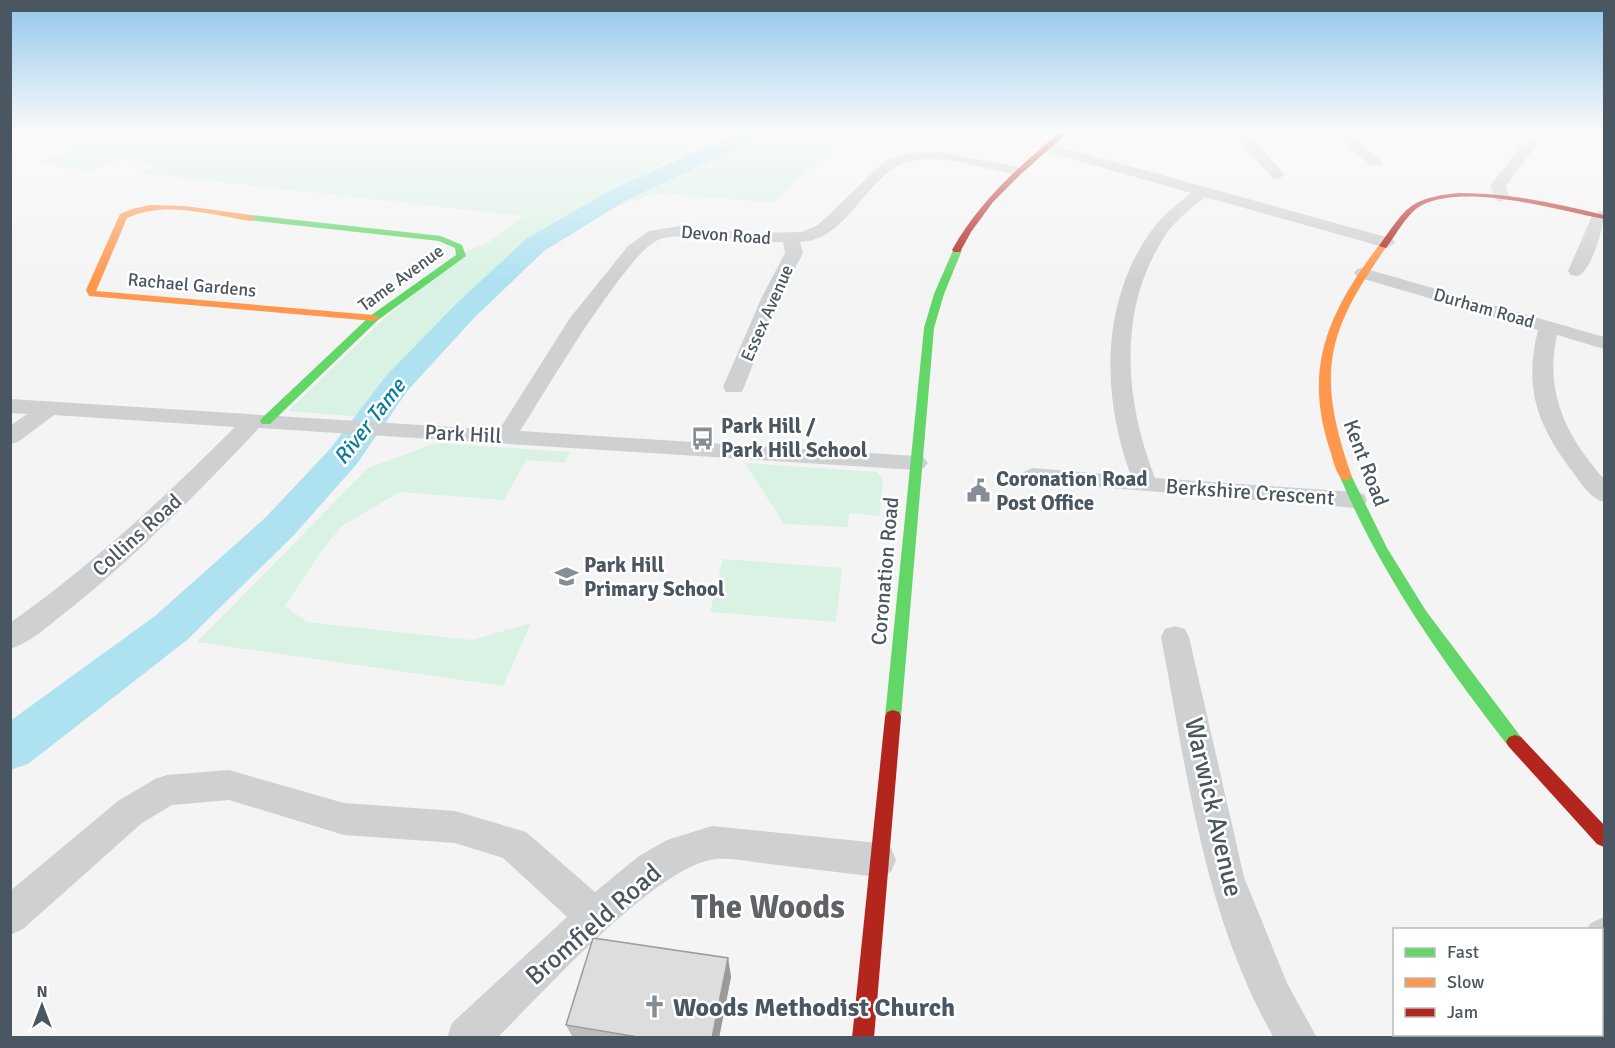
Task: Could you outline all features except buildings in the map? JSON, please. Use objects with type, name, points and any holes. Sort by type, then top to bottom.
[{"type":"street","name":"Devon Road","points":[[506,436],[577,322],[646,239],[679,231],[791,239],[819,232],[870,182]]},
{"type":"street","name":"Coronation Road","points":[[863,1038],[927,346],[939,289],[967,228],[985,204],[1006,182]]},
{"type":"street","points":[[1170,182],[1387,243]]},
{"type":"street","points":[[1501,182],[1498,186],[1501,196]]},
{"type":"street","name":"Berkshire Crescent","points":[[1202,191],[1155,237],[1138,271],[1125,312],[1122,386],[1129,441],[1146,485],[1355,500]]},
{"type":"street","name":"Kent Road","points":[[1602,217],[1501,196],[1449,198],[1417,204],[1344,301],[1325,352],[1322,372],[1324,403],[1331,441],[1355,500],[1376,542],[1408,595],[1479,696],[1516,743],[1605,838]]},
{"type":"street","name":"Tame Avenue","points":[[123,216],[129,212],[157,207],[441,239],[459,247],[461,252],[457,261],[374,318],[260,421]]},
{"type":"street","name":"Rachael Gardens","points":[[123,216],[91,290],[92,294],[374,318]]},
{"type":"street","points":[[1577,271],[1602,217]]},
{"type":"street","name":"Essex Avenue","points":[[735,387],[770,299],[794,253],[791,239]]},
{"type":"street","name":"Durham Road","points":[[1363,273],[1605,343]]},
{"type":"street","points":[[1549,326],[1542,349],[1540,370],[1544,402],[1570,454],[1605,494]]},
{"type":"street","name":"Park Hill","points":[[10,406],[916,463]]},
{"type":"street","points":[[10,437],[48,409]]},
{"type":"street","name":"Collins Road","points":[[10,638],[43,615],[104,566],[180,498],[260,421]]},
{"type":"street","points":[[1033,476],[1146,485]]},
{"type":"street","name":"Warwick Avenue","points":[[1175,637],[1226,877],[1272,996],[1297,1038]]},
{"type":"street","points":[[10,916],[139,806],[167,790],[229,785],[344,819],[455,827],[514,844],[594,917]]},
{"type":"street","name":"Bromfield Road","points":[[467,1038],[594,917],[652,868],[680,852],[712,843],[742,844],[878,860]]},
{"type":"green space","points":[[219,182],[633,182],[551,232],[482,288],[379,391],[362,417],[288,411],[387,316],[468,251],[490,241],[523,216]]},
{"type":"green space","points":[[662,182],[796,182],[773,203],[659,193],[606,209]]},
{"type":"green space","points":[[436,443],[570,452],[564,463],[526,460],[504,500],[400,492],[342,526],[323,549],[285,606],[307,622],[472,640],[531,623],[503,686],[197,642],[368,468]]},
{"type":"green space","points":[[745,463],[877,472],[883,479],[880,516],[849,513],[848,527],[784,524]]},
{"type":"green space","points":[[723,559],[842,568],[836,622],[710,612]]},
{"type":"waterway","name":"River Tame","points":[[10,749],[171,628],[280,526],[343,457],[397,383],[465,311],[535,245],[619,195],[648,182]]},
{"type":"traffic: fast","points":[[251,218],[441,239],[459,247],[461,256],[374,318],[266,421]]},
{"type":"traffic: fast","points":[[893,717],[929,328],[939,294],[957,250]]},
{"type":"traffic: fast","points":[[1346,477],[1362,513],[1399,582],[1443,648],[1515,742]]},
{"type":"traffic: slow","points":[[251,218],[185,208],[135,210],[123,216],[91,290],[92,294],[374,318]]},
{"type":"traffic: slow","points":[[1346,477],[1334,443],[1327,412],[1324,383],[1327,355],[1334,328],[1345,302],[1383,246]]},
{"type":"traffic: jam","points":[[957,250],[990,200],[1008,182]]},
{"type":"traffic: jam","points":[[1383,246],[1414,207],[1436,198],[1459,195],[1510,198],[1604,217]]},
{"type":"traffic: jam","points":[[863,1038],[893,717]]},
{"type":"traffic: jam","points":[[1515,742],[1604,838]]},
{"type":"place","name":"Park Hill / Park Hill School","points":[[703,438]]},
{"type":"place","name":"Coronation Road Post Office","points":[[978,491]]},
{"type":"place","name":"Park Hill Primary School","points":[[566,577]]},
{"type":"place","name":"Woods Methodist Church","points":[[655,1007]]},
{"type":"district","name":"The Woods","points":[[768,906]]}]
